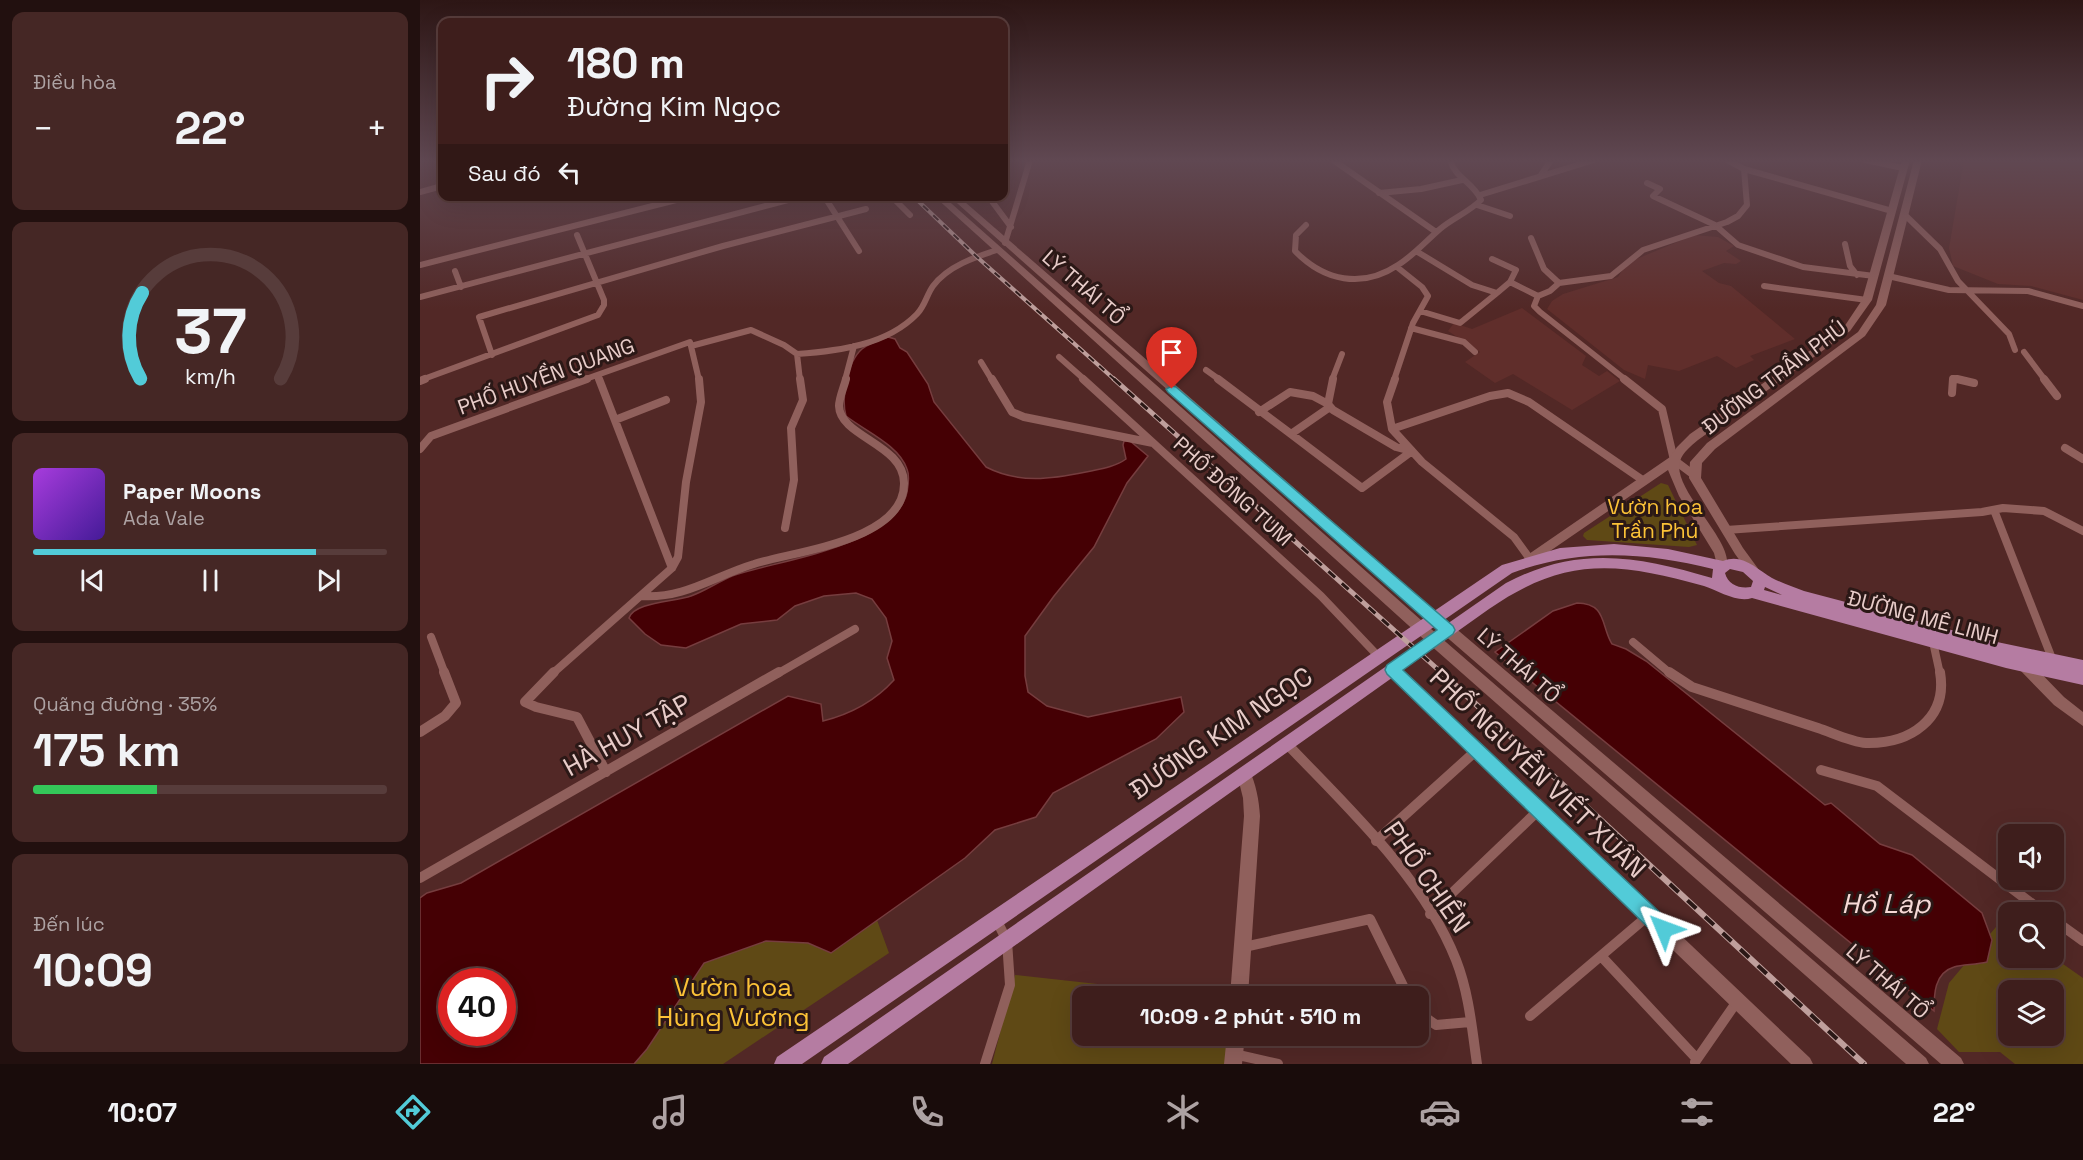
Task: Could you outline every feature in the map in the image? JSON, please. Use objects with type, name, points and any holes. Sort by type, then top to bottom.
[{"type":"main road","name":"LÝ THÁI TỔ","points":[[960,210],[1441,635],[1920,1064]]},
{"type":"main road","name":"ĐƯỜNG TRẦN PHÚ","points":[[1694,475],[1696,462],[1711,446],[1862,334],[1881,305],[1905,210]]},
{"type":"main road","name":"ĐƯỜNG TRẦN PHÚ","points":[[1530,559],[1674,460],[1681,449],[1695,437],[1848,328],[1867,300],[1892,211]]},
{"type":"main road","points":[[1892,211],[1904,214]]},
{"type":"main road","points":[[1674,460],[1674,476],[1720,555],[1722,566],[1718,576],[1726,587],[1740,594],[1754,593],[1760,586],[1756,575],[1694,475]]},
{"type":"main road","name":"ĐƯỜNG KIM NGỌC","points":[[784,1064],[1426,622],[1507,569],[1530,559],[1553,553],[1605,548],[1658,552],[1722,566]]},
{"type":"main road","name":"ĐƯỜNG KIM NGỌC","points":[[831,1064],[1441,635],[1521,582],[1542,572],[1564,566],[1598,563],[1641,565],[1726,587]]},
{"type":"main road","points":[[1722,566],[1739,564],[1756,575]]},
{"type":"main road","name":"ĐƯỜNG MÊ LINH","points":[[1756,575],[1789,591],[2012,652],[2083,667]]},
{"type":"main road","name":"ĐƯỜNG MÊ LINH","points":[[1754,593],[1933,642],[2083,678]]},
{"type":"main road","name":"LÝ THÁI TỔ","points":[[1441,635],[1955,1064]]},
{"type":"main road","points":[[2012,652],[2059,701],[2083,720]]},
{"type":"main road","name":"PHỐ NGUYỄN VIẾT XUÂN","points":[[1392,670],[1478,749],[1804,1064]]},
{"type":"main road","points":[[1240,986],[1252,816],[1251,798],[1244,774]]},
{"type":"street","points":[[420,265],[639,210]]},
{"type":"street","points":[[420,297],[751,210]]},
{"type":"street","points":[[832,210],[859,251]]},
{"type":"street","points":[[492,355],[479,317],[596,282],[864,210]]},
{"type":"street","points":[[905,210],[910,215]]},
{"type":"street","points":[[998,210],[1011,227]]},
{"type":"street","points":[[785,528],[794,480],[792,428],[802,400],[796,354],[843,351],[902,327],[920,311],[933,286],[941,278],[957,267],[1001,247],[1011,227],[1016,210]]},
{"type":"street","points":[[1403,210],[1436,232]]},
{"type":"street","points":[[1306,225],[1296,234],[1295,251],[1323,275],[1341,280],[1354,280],[1397,267],[1454,218],[1471,210]]},
{"type":"street","points":[[1491,210],[1510,216]]},
{"type":"street","points":[[1682,210],[1715,225],[1738,245],[1803,267],[1874,276]]},
{"type":"street","points":[[1694,475],[1674,460],[1662,409],[1534,306],[1538,296],[1550,291],[1559,283],[1611,276],[1617,273],[1624,262],[1644,250],[1734,220],[1744,210]]},
{"type":"street","points":[[1887,210],[1892,211]]},
{"type":"street","points":[[1904,214],[1940,249],[1948,266],[1967,290],[2009,334],[2015,350]]},
{"type":"street","points":[[420,381],[595,317],[604,305],[577,235]]},
{"type":"street","points":[[1531,238],[1542,268],[1550,278],[1559,283]]},
{"type":"street","points":[[1845,244],[1850,266],[1857,274]]},
{"type":"street","points":[[1416,251],[1472,285],[1497,293]]},
{"type":"street","points":[[1420,311],[1460,323],[1510,282],[1516,270],[1492,259]]},
{"type":"street","points":[[1397,267],[1422,287],[1428,296],[1411,328],[1387,402],[1392,429],[1412,452],[1514,537],[1530,559]]},
{"type":"street","points":[[456,271],[460,287]]},
{"type":"street","points":[[1888,276],[1949,290],[2028,291],[2083,306]]},
{"type":"street","points":[[1510,282],[1538,296]]},
{"type":"street","points":[[1764,286],[1867,300]]},
{"type":"street","points":[[1411,328],[1464,342],[1475,352]]},
{"type":"street","name":"PHỐ HUYỀN QUANG","points":[[420,449],[431,436],[438,433],[690,344],[752,330],[784,345],[796,354]]},
{"type":"street","points":[[606,772],[578,717],[551,709],[532,707],[525,702],[542,683],[672,568],[678,557],[686,482],[701,402],[698,370],[690,344]]},
{"type":"street","points":[[641,596],[668,597],[752,565],[854,536],[882,521],[891,513],[903,495],[904,475],[888,453],[873,439],[849,424],[840,412],[839,406],[854,346]]},
{"type":"street","points":[[2024,352],[2057,396]]},
{"type":"street","points":[[1329,405],[1329,388],[1342,354]]},
{"type":"street","name":"PHỐ ĐỒNG TUM","points":[[1059,357],[1321,596],[1378,656]]},
{"type":"street","points":[[981,362],[1012,412],[1024,417],[1153,443]]},
{"type":"street","points":[[1206,370],[1362,488],[1412,452]]},
{"type":"street","points":[[597,375],[672,568]]},
{"type":"street","points":[[1952,393],[1953,378],[1974,383]]},
{"type":"street","points":[[1258,411],[1290,392],[1312,396],[1396,447],[1412,452]]},
{"type":"street","points":[[1392,429],[1490,396],[1508,393],[1529,402],[1644,481]]},
{"type":"street","points":[[615,420],[666,400]]},
{"type":"street","points":[[1291,434],[1329,405]]},
{"type":"street","points":[[2065,448],[2083,459]]},
{"type":"street","points":[[1726,530],[2003,508],[2044,511],[2083,531]]},
{"type":"street","points":[[1994,510],[2053,661]]},
{"type":"street","name":"HÀ HUY TẬP","points":[[420,878],[855,629]]},
{"type":"street","points":[[420,732],[443,718],[456,703],[431,637]]},
{"type":"street","points":[[1633,642],[1675,677],[1692,687],[1864,743],[1887,742],[1902,737],[1920,730],[1930,720],[1941,698],[1941,685],[1933,642]]},
{"type":"street","name":"PHỐ CHIỀN","points":[[1287,744],[1376,841],[1418,894],[1451,948],[1465,989],[1477,1064]]},
{"type":"street","points":[[1376,841],[1478,749]]},
{"type":"street","points":[[1821,770],[1859,779],[1876,786],[2030,902]]},
{"type":"street","points":[[1430,914],[1540,809]]},
{"type":"street","points":[[1530,1016],[1649,915]]},
{"type":"street","points":[[985,1064],[1010,985],[1007,940],[996,919]]},
{"type":"street","points":[[1244,947],[1370,919],[1403,986]]},
{"type":"street","points":[[2064,927],[2083,941]]},
{"type":"street","points":[[1601,956],[1696,1062],[1738,1000]]},
{"type":"street","points":[[1429,1020],[1436,1025],[1470,1022]]},
{"type":"street","points":[[1234,1059],[1278,1064]]},
{"type":"shaded area","points":[[1956,210],[2083,210],[2083,300],[2031,286],[1998,284],[1953,266],[1949,248]]},
{"type":"shaded area","points":[[1694,235],[1718,237],[1734,246],[1726,251],[1741,261],[1736,264],[1724,263],[1702,271],[1719,283],[1731,286],[1795,339],[1750,356],[1754,360],[1736,368],[1717,356],[1679,371],[1648,365],[1645,379],[1624,370],[1547,309],[1552,301],[1563,294],[1618,277],[1627,263]]},
{"type":"shaded area","points":[[1522,308],[1586,356],[1582,365],[1599,376],[1607,371],[1620,381],[1572,410],[1513,374],[1495,383],[1465,362],[1480,352],[1448,331],[1454,323],[1472,329]]},
{"type":"green space","name":"Vườn hoa Trần Phú","points":[[1661,483],[1668,485],[1697,545],[1689,547],[1587,540],[1583,536],[1584,533]]},
{"type":"green space","name":"Vườn hoa Hùng Vương","points":[[877,920],[889,953],[723,1064],[618,1064],[704,963],[765,941],[808,943],[831,953]]},
{"type":"green space","points":[[1998,925],[1998,968],[2064,968],[2064,965],[2083,978],[2083,1064],[2015,1064],[2000,1052],[1959,1052],[1937,1029],[1949,983]]},
{"type":"green space","points":[[1015,975],[1115,986],[1072,986],[1072,1046],[1231,1046],[1229,1064],[992,1064]]},
{"type":"water","points":[[888,337],[895,339],[900,348],[907,352],[928,384],[934,402],[986,467],[998,472],[1023,478],[1048,478],[1107,467],[1126,459],[1124,441],[1130,441],[1148,456],[1127,483],[1094,547],[1025,636],[1025,676],[1028,692],[1047,706],[1088,717],[1181,697],[1184,712],[1156,739],[1053,793],[1036,817],[995,830],[965,858],[831,953],[808,943],[766,941],[704,963],[647,1049],[634,1064],[420,1064],[420,898],[427,893],[461,883],[788,696],[821,704],[823,721],[862,706],[894,680],[887,658],[892,641],[886,618],[872,599],[856,593],[824,596],[795,606],[777,620],[741,624],[686,648],[661,645],[645,634],[629,618],[639,609],[691,596],[732,576],[832,549],[858,539],[881,526],[898,511],[907,492],[909,478],[903,460],[881,439],[846,416],[844,400],[846,381],[852,362],[862,349]]},
{"type":"water","name":"Hồ Láp","points":[[1577,603],[1587,604],[1598,611],[1612,644],[1646,661],[1825,805],[1831,803],[1880,844],[1912,855],[1982,913],[1992,940],[1987,962],[1961,965],[1942,974],[1936,985],[1934,1011],[1495,652],[1553,611]]},
{"type":"railway","points":[[927,210],[1115,380]]},
{"type":"railway","points":[[1114,379],[1443,674]]},
{"type":"railway","points":[[1441,672],[1864,1064]]},
{"type":"route","points":[[1172,389],[1448,630],[1392,670],[1478,749],[1664,929]]}]
